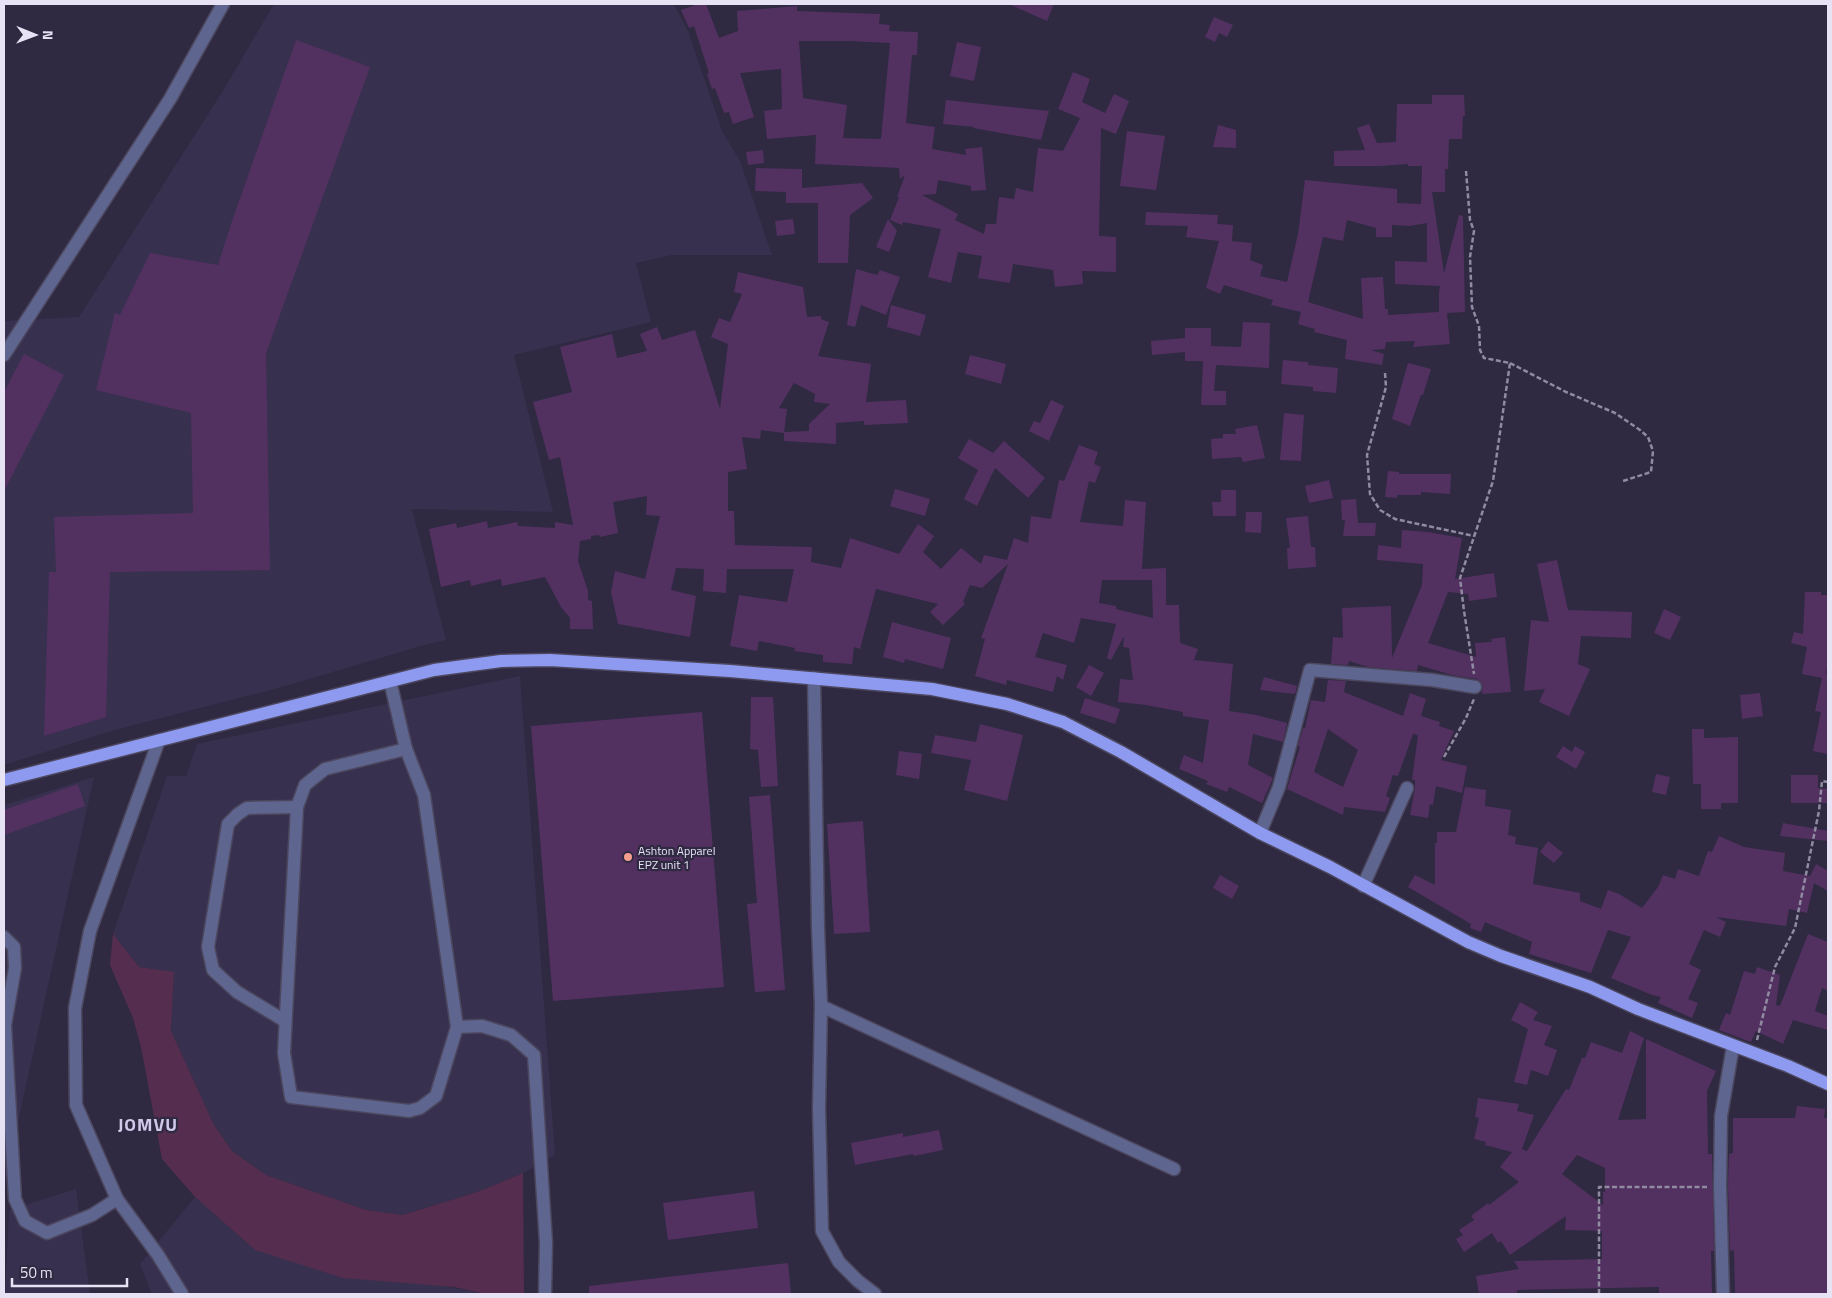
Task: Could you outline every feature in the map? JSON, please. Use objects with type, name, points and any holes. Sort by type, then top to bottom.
[{"type":"main road","points":[[4,780],[390,681],[452,667],[501,661],[550,660],[814,678],[932,689],[1007,704],[1062,722],[1128,756],[1260,833],[1422,918],[1493,952],[1590,987],[1638,1010],[1828,1084]]},
{"type":"street","points":[[4,356],[170,99],[223,4]]},
{"type":"street","points":[[1260,833],[1279,787],[1310,670],[1432,680],[1475,687]]},
{"type":"street","points":[[814,678],[821,1006],[819,1108],[822,1231],[839,1262],[858,1281],[875,1294]]},
{"type":"street","points":[[390,681],[406,749],[424,795],[457,1027],[436,1096],[420,1108],[409,1111],[291,1097],[284,1053],[297,808],[305,785],[325,770],[406,749]]},
{"type":"street","points":[[159,740],[90,931],[75,1008],[76,1105],[118,1199],[158,1255],[182,1294]]},
{"type":"street","points":[[1363,886],[1407,788]]},
{"type":"street","points":[[285,1021],[237,992],[213,970],[208,947],[228,824],[247,808],[297,808]]},
{"type":"street","points":[[4,937],[14,947],[15,968],[4,1029],[15,1199],[25,1221],[47,1233],[92,1214],[118,1199]]},
{"type":"street","points":[[821,1006],[1174,1169]]},
{"type":"street","points":[[457,1027],[482,1026],[511,1035],[534,1055],[546,1243],[545,1294]]},
{"type":"street","points":[[1723,1294],[1720,1186],[1721,1116],[1733,1046]]},
{"type":"path","points":[[1466,171],[1470,220],[1474,231],[1470,257],[1472,307],[1479,326],[1480,350],[1484,358],[1510,363],[1566,392],[1616,413],[1648,437],[1653,451],[1651,472],[1623,481]]},
{"type":"path","points":[[1444,758],[1466,718],[1474,697],[1475,687],[1460,578],[1493,482],[1510,363]]},
{"type":"path","points":[[1385,373],[1386,387],[1368,455],[1370,494],[1380,510],[1396,520],[1474,536]]},
{"type":"path","points":[[1754,1054],[1774,967],[1795,928],[1819,811],[1822,781],[1828,782]]},
{"type":"path","points":[[1600,1294],[1599,1187],[1720,1186]]},
{"type":"shaded area","points":[[274,4],[674,4],[688,31],[722,131],[740,161],[772,255],[672,255],[636,263],[651,322],[514,355],[553,512],[412,509],[446,640],[275,689],[114,730],[4,765],[4,321],[79,317],[224,89]]},
{"type":"shaded area","points":[[520,676],[555,1155],[523,1173],[480,1191],[403,1215],[366,1210],[266,1175],[232,1151],[214,1125],[171,1031],[174,973],[139,967],[113,934],[167,776],[186,776],[197,744]]},
{"type":"shaded area","points":[[94,777],[4,1185],[4,805]]},
{"type":"shaded area","points":[[113,934],[139,967],[174,972],[171,1031],[214,1125],[232,1151],[266,1175],[366,1210],[403,1215],[480,1191],[523,1173],[524,1294],[486,1294],[454,1287],[343,1278],[255,1250],[195,1197],[162,1159],[141,1047],[133,1018],[110,965]]},
{"type":"shaded area","points":[[76,1189],[90,1294],[5,1294],[9,1210]]},
{"type":"shaded area","points":[[195,1197],[255,1250],[486,1294],[152,1294],[140,1264]]},
{"type":"building","points":[[698,4],[706,4],[719,38],[738,31],[737,11],[797,6],[797,11],[880,14],[879,24],[890,25],[889,31],[918,32],[917,55],[912,55],[906,123],[935,127],[932,149],[966,155],[965,149],[982,147],[986,190],[971,191],[971,186],[938,180],[936,194],[922,195],[958,214],[955,220],[984,234],[986,224],[996,224],[999,197],[1014,199],[1016,188],[1033,192],[1038,148],[1063,151],[1080,118],[1058,109],[1073,72],[1090,79],[1082,102],[1105,113],[1114,94],[1129,101],[1116,134],[1101,128],[1099,236],[1116,237],[1116,272],[1082,271],[1083,284],[1055,287],[1053,270],[1013,264],[1010,283],[978,278],[982,256],[958,252],[951,283],[928,277],[941,229],[903,222],[902,225],[890,220],[905,175],[900,179],[899,168],[815,164],[816,135],[767,139],[764,111],[782,109],[781,69],[740,73],[754,117],[733,124],[729,112],[724,113],[715,88],[712,89],[707,74],[709,73],[694,26],[689,28],[681,10]],"holes":[[[799,41],[890,43],[881,139],[843,138],[847,105],[803,98]]]},
{"type":"building","points":[[1009,4],[1054,4],[1047,21]]},
{"type":"building","points":[[1214,17],[1233,25],[1227,37],[1219,33],[1215,42],[1205,37]]},
{"type":"building","points":[[296,40],[370,67],[266,353],[270,570],[110,572],[106,717],[44,736],[49,572],[56,572],[54,517],[193,513],[191,413],[96,390],[115,313],[120,315],[150,253],[218,265]]},
{"type":"building","points":[[957,42],[981,47],[974,81],[950,76]]},
{"type":"building","points":[[1432,95],[1464,95],[1465,116],[1463,116],[1462,139],[1449,139],[1448,169],[1445,169],[1445,192],[1432,192],[1444,273],[1459,215],[1463,216],[1465,312],[1447,313],[1450,344],[1413,347],[1415,341],[1386,342],[1385,349],[1371,350],[1384,354],[1382,365],[1345,359],[1347,340],[1314,332],[1315,329],[1298,324],[1301,312],[1271,305],[1273,300],[1224,285],[1220,294],[1206,288],[1219,241],[1186,237],[1188,226],[1145,225],[1146,212],[1218,215],[1217,224],[1233,225],[1232,241],[1252,243],[1250,260],[1263,265],[1260,276],[1287,282],[1298,234],[1305,180],[1397,189],[1397,203],[1421,204],[1422,166],[1408,166],[1408,164],[1334,166],[1334,151],[1365,150],[1357,128],[1369,124],[1377,143],[1396,142],[1397,104],[1432,104]],"holes":[[[1347,220],[1376,228],[1376,237],[1392,237],[1392,225],[1410,226],[1427,223],[1427,262],[1395,261],[1395,284],[1440,286],[1439,312],[1388,315],[1388,309],[1385,309],[1383,277],[1361,278],[1363,319],[1308,302],[1323,237],[1343,241]]]},
{"type":"building","points":[[946,100],[1049,111],[1041,140],[974,127],[943,124]]},
{"type":"building","points":[[1218,125],[1236,130],[1236,148],[1213,147]]},
{"type":"building","points":[[1127,131],[1165,136],[1156,190],[1120,186]]},
{"type":"building","points":[[763,150],[764,163],[748,165],[746,152]]},
{"type":"building","points":[[756,168],[802,169],[802,188],[862,183],[873,198],[850,215],[848,263],[818,263],[818,203],[786,203],[786,192],[755,191]]},
{"type":"building","points":[[793,219],[795,234],[777,236],[775,221]]},
{"type":"building","points":[[888,219],[897,231],[889,252],[876,247]]},
{"type":"building","points":[[856,269],[877,275],[880,270],[900,277],[886,315],[861,305],[855,327],[847,325]]},
{"type":"building","points":[[738,272],[803,287],[807,317],[821,316],[821,319],[829,322],[818,356],[871,364],[866,402],[906,400],[908,423],[864,425],[864,421],[836,423],[836,444],[784,441],[784,433],[761,430],[760,439],[742,437],[747,469],[728,472],[728,511],[734,511],[735,545],[812,547],[811,562],[841,568],[850,538],[899,554],[918,524],[934,536],[923,552],[941,569],[961,548],[981,564],[984,555],[1007,560],[1014,538],[1028,543],[1031,516],[1051,519],[1059,480],[1064,481],[1079,445],[1098,452],[1094,464],[1101,467],[1095,483],[1089,481],[1080,522],[1123,526],[1125,500],[1146,502],[1142,569],[1166,568],[1166,605],[1179,605],[1180,643],[1198,649],[1194,660],[1233,664],[1229,711],[1256,715],[1287,723],[1283,742],[1253,734],[1248,765],[1273,778],[1262,803],[1229,787],[1227,792],[1206,784],[1208,781],[1179,769],[1184,755],[1203,763],[1209,720],[1183,716],[1183,712],[1118,702],[1120,679],[1133,680],[1129,648],[1123,647],[1124,636],[1111,660],[1107,658],[1116,624],[1081,618],[1074,643],[1043,633],[1035,657],[1067,665],[1063,680],[1057,676],[1053,692],[1007,680],[1006,685],[975,676],[985,639],[981,638],[1008,564],[982,588],[970,585],[963,602],[965,604],[943,625],[930,612],[938,604],[876,589],[860,649],[854,647],[852,664],[823,662],[823,655],[794,651],[795,648],[759,641],[757,651],[730,646],[739,595],[787,602],[794,569],[727,569],[726,593],[703,591],[704,569],[676,568],[671,590],[696,596],[690,637],[618,624],[611,592],[615,571],[645,579],[660,516],[646,515],[647,496],[613,502],[618,533],[600,537],[599,535],[591,536],[591,539],[580,541],[578,561],[588,591],[588,600],[592,601],[593,629],[570,629],[570,618],[561,607],[545,577],[502,586],[501,579],[471,586],[470,580],[441,587],[429,529],[456,523],[457,528],[487,521],[488,528],[517,522],[518,526],[555,528],[555,522],[573,525],[560,457],[549,460],[533,402],[572,392],[560,347],[612,334],[617,358],[647,351],[640,334],[657,327],[662,340],[695,330],[720,409],[728,344],[711,337],[719,318],[730,322],[742,294],[734,292]],"holes":[[[794,383],[815,394],[814,402],[830,404],[809,424],[809,431],[784,432],[787,409],[779,408]],[[1102,580],[1152,580],[1153,618],[1116,609],[1116,606],[1099,603]]]},
{"type":"building","points":[[891,305],[926,315],[920,336],[887,327]]},
{"type":"building","points":[[1243,322],[1270,323],[1269,368],[1216,365],[1214,391],[1226,391],[1226,405],[1201,405],[1203,361],[1185,361],[1185,352],[1152,355],[1151,341],[1185,338],[1185,328],[1211,328],[1211,346],[1241,347]]},
{"type":"building","points":[[24,354],[64,375],[4,491],[4,392]]},
{"type":"building","points":[[970,355],[1006,364],[1001,384],[965,374]]},
{"type":"building","points":[[1283,360],[1308,362],[1308,365],[1338,368],[1336,393],[1313,391],[1313,387],[1281,384]]},
{"type":"building","points":[[1408,363],[1431,369],[1410,426],[1392,419]]},
{"type":"building","points":[[1051,400],[1064,406],[1049,441],[1029,431],[1034,421],[1040,423]]},
{"type":"building","points":[[1284,413],[1304,415],[1301,461],[1280,460]]},
{"type":"building","points":[[1257,425],[1265,458],[1243,462],[1241,457],[1212,459],[1211,439],[1223,438],[1223,434],[1236,434],[1235,429]]},
{"type":"building","points":[[969,439],[993,453],[1004,441],[1045,478],[1028,498],[995,468],[977,506],[964,499],[978,470],[958,458]]},
{"type":"building","points":[[1388,471],[1399,472],[1399,474],[1451,474],[1450,494],[1421,492],[1421,495],[1397,495],[1397,498],[1385,497]]},
{"type":"building","points":[[1329,480],[1333,498],[1309,503],[1305,486]]},
{"type":"building","points":[[895,489],[930,499],[925,516],[890,506]]},
{"type":"building","points":[[1221,490],[1236,490],[1236,516],[1213,516],[1212,502],[1221,502]]},
{"type":"building","points":[[1356,499],[1358,523],[1376,523],[1375,536],[1343,536],[1345,520],[1342,520],[1341,500]]},
{"type":"building","points":[[1246,512],[1262,512],[1261,533],[1245,532]]},
{"type":"building","points":[[1308,516],[1311,547],[1315,547],[1316,567],[1288,569],[1287,548],[1290,548],[1286,518]]},
{"type":"building","points":[[1402,530],[1462,538],[1455,579],[1494,573],[1497,597],[1469,601],[1468,594],[1448,592],[1428,643],[1476,657],[1475,643],[1492,642],[1491,639],[1505,637],[1511,692],[1482,694],[1483,685],[1477,679],[1452,675],[1418,665],[1417,671],[1368,667],[1349,661],[1348,665],[1331,664],[1333,637],[1343,638],[1342,608],[1391,606],[1392,658],[1422,585],[1423,564],[1377,560],[1378,545],[1401,548]]},
{"type":"building","points":[[1557,560],[1568,610],[1632,612],[1631,638],[1581,636],[1578,664],[1590,669],[1569,716],[1539,702],[1545,689],[1524,691],[1531,620],[1549,622],[1537,564]]},
{"type":"building","points":[[1805,592],[1821,592],[1821,595],[1828,595],[1828,662],[1826,673],[1828,674],[1828,754],[1813,751],[1821,712],[1815,711],[1822,678],[1802,674],[1807,647],[1791,643],[1794,632],[1803,634]]},
{"type":"building","points":[[1664,609],[1681,617],[1670,640],[1654,633]]},
{"type":"building","points":[[892,622],[951,638],[943,669],[905,659],[904,663],[883,657]]},
{"type":"building","points":[[1089,665],[1104,673],[1091,696],[1076,687]]},
{"type":"building","points":[[1264,677],[1297,686],[1295,694],[1260,690]]},
{"type":"building","points":[[1328,680],[1346,681],[1344,692],[1403,716],[1410,693],[1426,699],[1421,716],[1440,722],[1439,726],[1454,731],[1441,760],[1467,766],[1462,793],[1436,786],[1433,805],[1430,804],[1428,818],[1410,815],[1415,788],[1415,780],[1412,780],[1418,735],[1413,734],[1398,776],[1393,775],[1386,796],[1390,798],[1385,812],[1344,807],[1343,815],[1287,789],[1300,747],[1298,746],[1303,728],[1305,728],[1311,700],[1325,702]],"holes":[[[1328,729],[1358,750],[1343,787],[1314,772]]]},
{"type":"building","points":[[1760,693],[1763,716],[1742,719],[1740,695]]},
{"type":"building","points":[[751,697],[773,697],[778,786],[761,787],[758,750],[750,749]]},
{"type":"building","points":[[1085,698],[1120,709],[1115,724],[1080,713]]},
{"type":"building","name":"Ashton Apparel EPZ unit 1","points":[[702,712],[724,987],[553,1001],[531,726]]},
{"type":"building","points":[[980,724],[1023,735],[1007,801],[964,790],[971,760],[931,753],[935,735],[976,742]]},
{"type":"building","points":[[1692,729],[1704,729],[1704,738],[1738,737],[1738,803],[1721,803],[1721,809],[1701,809],[1701,784],[1693,784]]},
{"type":"building","points":[[1563,746],[1572,752],[1575,746],[1585,752],[1576,769],[1556,757]]},
{"type":"building","points":[[899,751],[922,754],[919,779],[896,775]]},
{"type":"building","points":[[1656,774],[1670,777],[1666,795],[1652,792]]},
{"type":"building","points":[[1791,775],[1818,775],[1818,788],[1828,789],[1828,803],[1791,803]]},
{"type":"building","points":[[78,784],[85,806],[4,835],[4,810]]},
{"type":"building","points":[[1465,787],[1486,790],[1485,806],[1511,810],[1508,835],[1516,837],[1515,844],[1538,848],[1533,884],[1580,893],[1580,901],[1601,909],[1608,890],[1619,894],[1642,908],[1658,887],[1663,875],[1675,879],[1678,869],[1699,876],[1708,851],[1712,852],[1719,836],[1744,847],[1785,853],[1783,871],[1810,876],[1816,864],[1828,871],[1828,891],[1814,883],[1807,913],[1789,909],[1786,926],[1716,917],[1726,922],[1720,937],[1704,930],[1689,964],[1701,970],[1688,999],[1698,1003],[1692,1018],[1658,1003],[1661,997],[1611,978],[1631,937],[1608,930],[1591,973],[1529,954],[1532,942],[1485,922],[1481,932],[1470,928],[1471,924],[1408,887],[1415,875],[1435,885],[1435,843],[1437,843],[1437,832],[1456,832]]},
{"type":"building","points":[[770,795],[785,990],[755,992],[747,904],[757,903],[749,797]]},
{"type":"building","points":[[863,821],[870,932],[834,934],[827,824]]},
{"type":"building","points":[[1783,823],[1828,831],[1828,841],[1780,836]]},
{"type":"building","points":[[1548,841],[1563,853],[1554,863],[1540,852]]},
{"type":"building","points":[[1220,875],[1239,886],[1232,899],[1213,888]]},
{"type":"building","points":[[1808,934],[1828,942],[1828,991],[1822,988],[1815,1011],[1828,1016],[1828,1030],[1793,1020],[1783,1044],[1756,1031],[1751,1042],[1719,1030],[1726,1013],[1730,1015],[1744,971],[1755,974],[1757,967],[1780,975],[1776,1005],[1780,1006]]},
{"type":"building","points":[[1520,1002],[1538,1012],[1533,1020],[1552,1026],[1544,1045],[1557,1050],[1548,1076],[1531,1070],[1527,1085],[1514,1082],[1528,1029],[1511,1020]]},
{"type":"building","points":[[1630,1031],[1644,1038],[1618,1120],[1646,1119],[1646,1039],[1716,1071],[1707,1091],[1708,1154],[1712,1154],[1714,1251],[1711,1251],[1712,1294],[1659,1294],[1659,1287],[1517,1290],[1517,1294],[1479,1294],[1476,1276],[1519,1269],[1514,1261],[1602,1259],[1602,1231],[1565,1230],[1566,1216],[1510,1255],[1501,1241],[1498,1243],[1492,1233],[1464,1252],[1456,1239],[1463,1235],[1459,1230],[1474,1220],[1471,1216],[1519,1182],[1500,1167],[1512,1152],[1485,1145],[1486,1142],[1474,1139],[1479,1118],[1475,1117],[1478,1098],[1519,1104],[1517,1111],[1534,1115],[1522,1149],[1527,1151],[1566,1089],[1569,1090],[1582,1058],[1585,1058],[1591,1042],[1622,1053]],"holes":[[[1577,1155],[1605,1168],[1603,1205],[1562,1174]]]},
{"type":"building","points":[[1797,1106],[1825,1109],[1824,1118],[1828,1118],[1828,1294],[1735,1294],[1734,1250],[1730,1251],[1728,1186],[1729,1154],[1733,1153],[1733,1118],[1795,1118]]},
{"type":"building","points":[[939,1130],[943,1150],[855,1165],[851,1143],[903,1133],[903,1137]]},
{"type":"building","points":[[754,1191],[758,1228],[668,1240],[663,1203]]},
{"type":"building","points":[[788,1263],[791,1294],[589,1294],[589,1286]]},
{"type":"place","name":"Ashton Apparel EPZ unit 1","points":[[628,857]]},
{"type":"district","name":"JOMVU","points":[[148,1124]]}]
